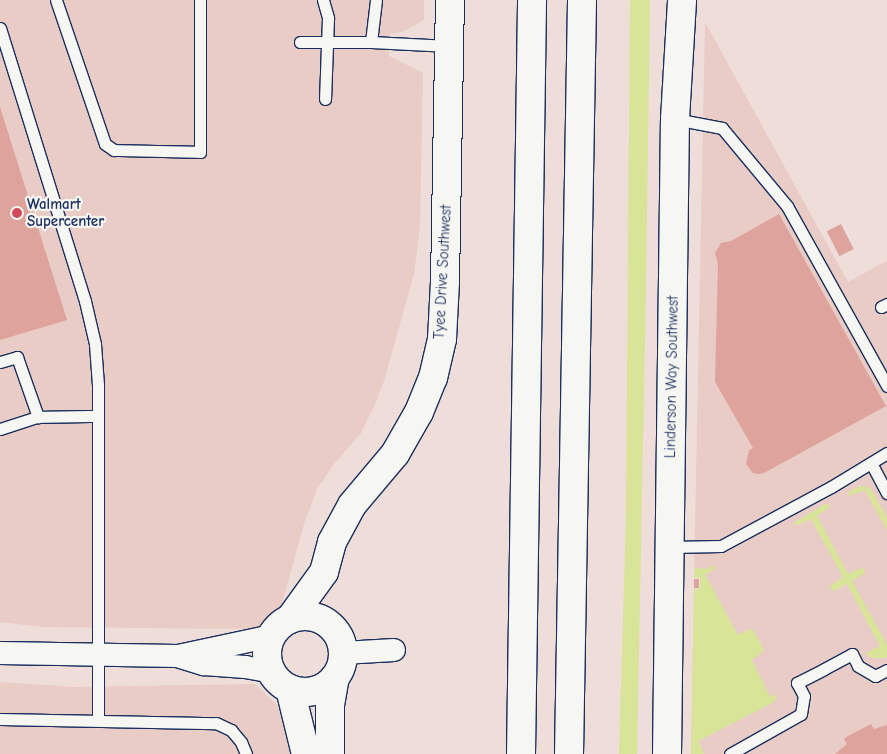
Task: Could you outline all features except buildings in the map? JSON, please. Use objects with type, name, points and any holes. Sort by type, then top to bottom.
[{"type":"main road","name":"Tyee Drive Southwest","points":[[306,754],[281,680],[268,660],[268,648],[281,627],[324,572],[332,542],[352,506],[396,454],[419,412],[433,378],[442,339],[445,282],[450,0]]},
{"type":"main road","points":[[521,754],[532,0]]},
{"type":"main road","points":[[569,754],[582,0]]},
{"type":"main road","name":"Linderson Way Southwest","points":[[667,754],[675,119],[682,0]]},
{"type":"main road","name":"Tyee Drive Southwest","points":[[324,572],[338,654],[330,705],[330,754]]},
{"type":"main road","points":[[281,627],[302,616],[314,617],[326,622],[338,654],[326,685],[315,690],[302,692],[281,680]]},
{"type":"street","points":[[0,653],[177,656],[281,627]]},
{"type":"street","points":[[338,654],[394,650]]},
{"type":"street","points":[[177,656],[204,664],[245,666],[281,680]]},
{"type":"lane","points":[[56,0],[105,144],[114,150],[200,152],[200,0]]},
{"type":"lane","points":[[322,0],[328,18],[325,99]]},
{"type":"lane","points":[[370,42],[376,0]]},
{"type":"lane","points":[[0,28],[85,301],[95,344],[98,416],[98,720]]},
{"type":"lane","points":[[300,42],[370,42],[449,46]]},
{"type":"lane","points":[[675,119],[722,128],[787,206],[887,386]]},
{"type":"lane","points":[[0,362],[17,357],[38,417]]},
{"type":"lane","points":[[0,429],[38,417],[98,416]]},
{"type":"lane","points":[[670,547],[721,546],[887,453]]},
{"type":"lane","points":[[870,463],[887,493]]},
{"type":"lane","points":[[730,754],[801,714],[804,696],[797,684],[852,654],[858,666],[875,676],[887,670]]},
{"type":"lane","points":[[0,719],[216,723],[231,730],[241,742],[246,754]]},
{"type":"shaded area","points":[[0,0],[424,0],[424,20],[402,32],[390,34],[389,56],[423,73],[420,225],[414,274],[384,381],[375,404],[361,433],[334,464],[317,489],[304,524],[277,622],[255,629],[42,627],[0,622]]},
{"type":"shaded area","points":[[705,22],[848,282],[887,261],[887,754],[691,754],[694,589],[700,588],[700,578],[694,578]]},
{"type":"shaded area","points":[[0,682],[73,687],[255,684],[277,705],[292,754],[0,754]]},
{"type":"green space","points":[[630,0],[650,0],[646,286],[637,754],[619,754],[626,516]]},
{"type":"green space","points":[[860,486],[867,487],[872,491],[887,518],[887,530],[865,490],[849,496],[849,492]]},
{"type":"green space","points":[[828,504],[830,507],[817,516],[848,574],[861,568],[865,570],[864,574],[852,581],[887,645],[887,657],[885,658],[871,658],[866,653],[880,646],[847,584],[834,591],[829,587],[843,577],[811,519],[794,525],[795,522]]},
{"type":"green space","points":[[710,566],[715,566],[715,569],[705,575],[738,635],[750,629],[754,631],[764,650],[752,660],[770,697],[776,694],[777,696],[774,702],[698,741],[704,754],[691,754],[694,589],[700,588],[700,578],[694,578],[694,568],[710,569]]},
{"type":"place","name":"Walmart Supercenter","points":[[17,213]]}]
